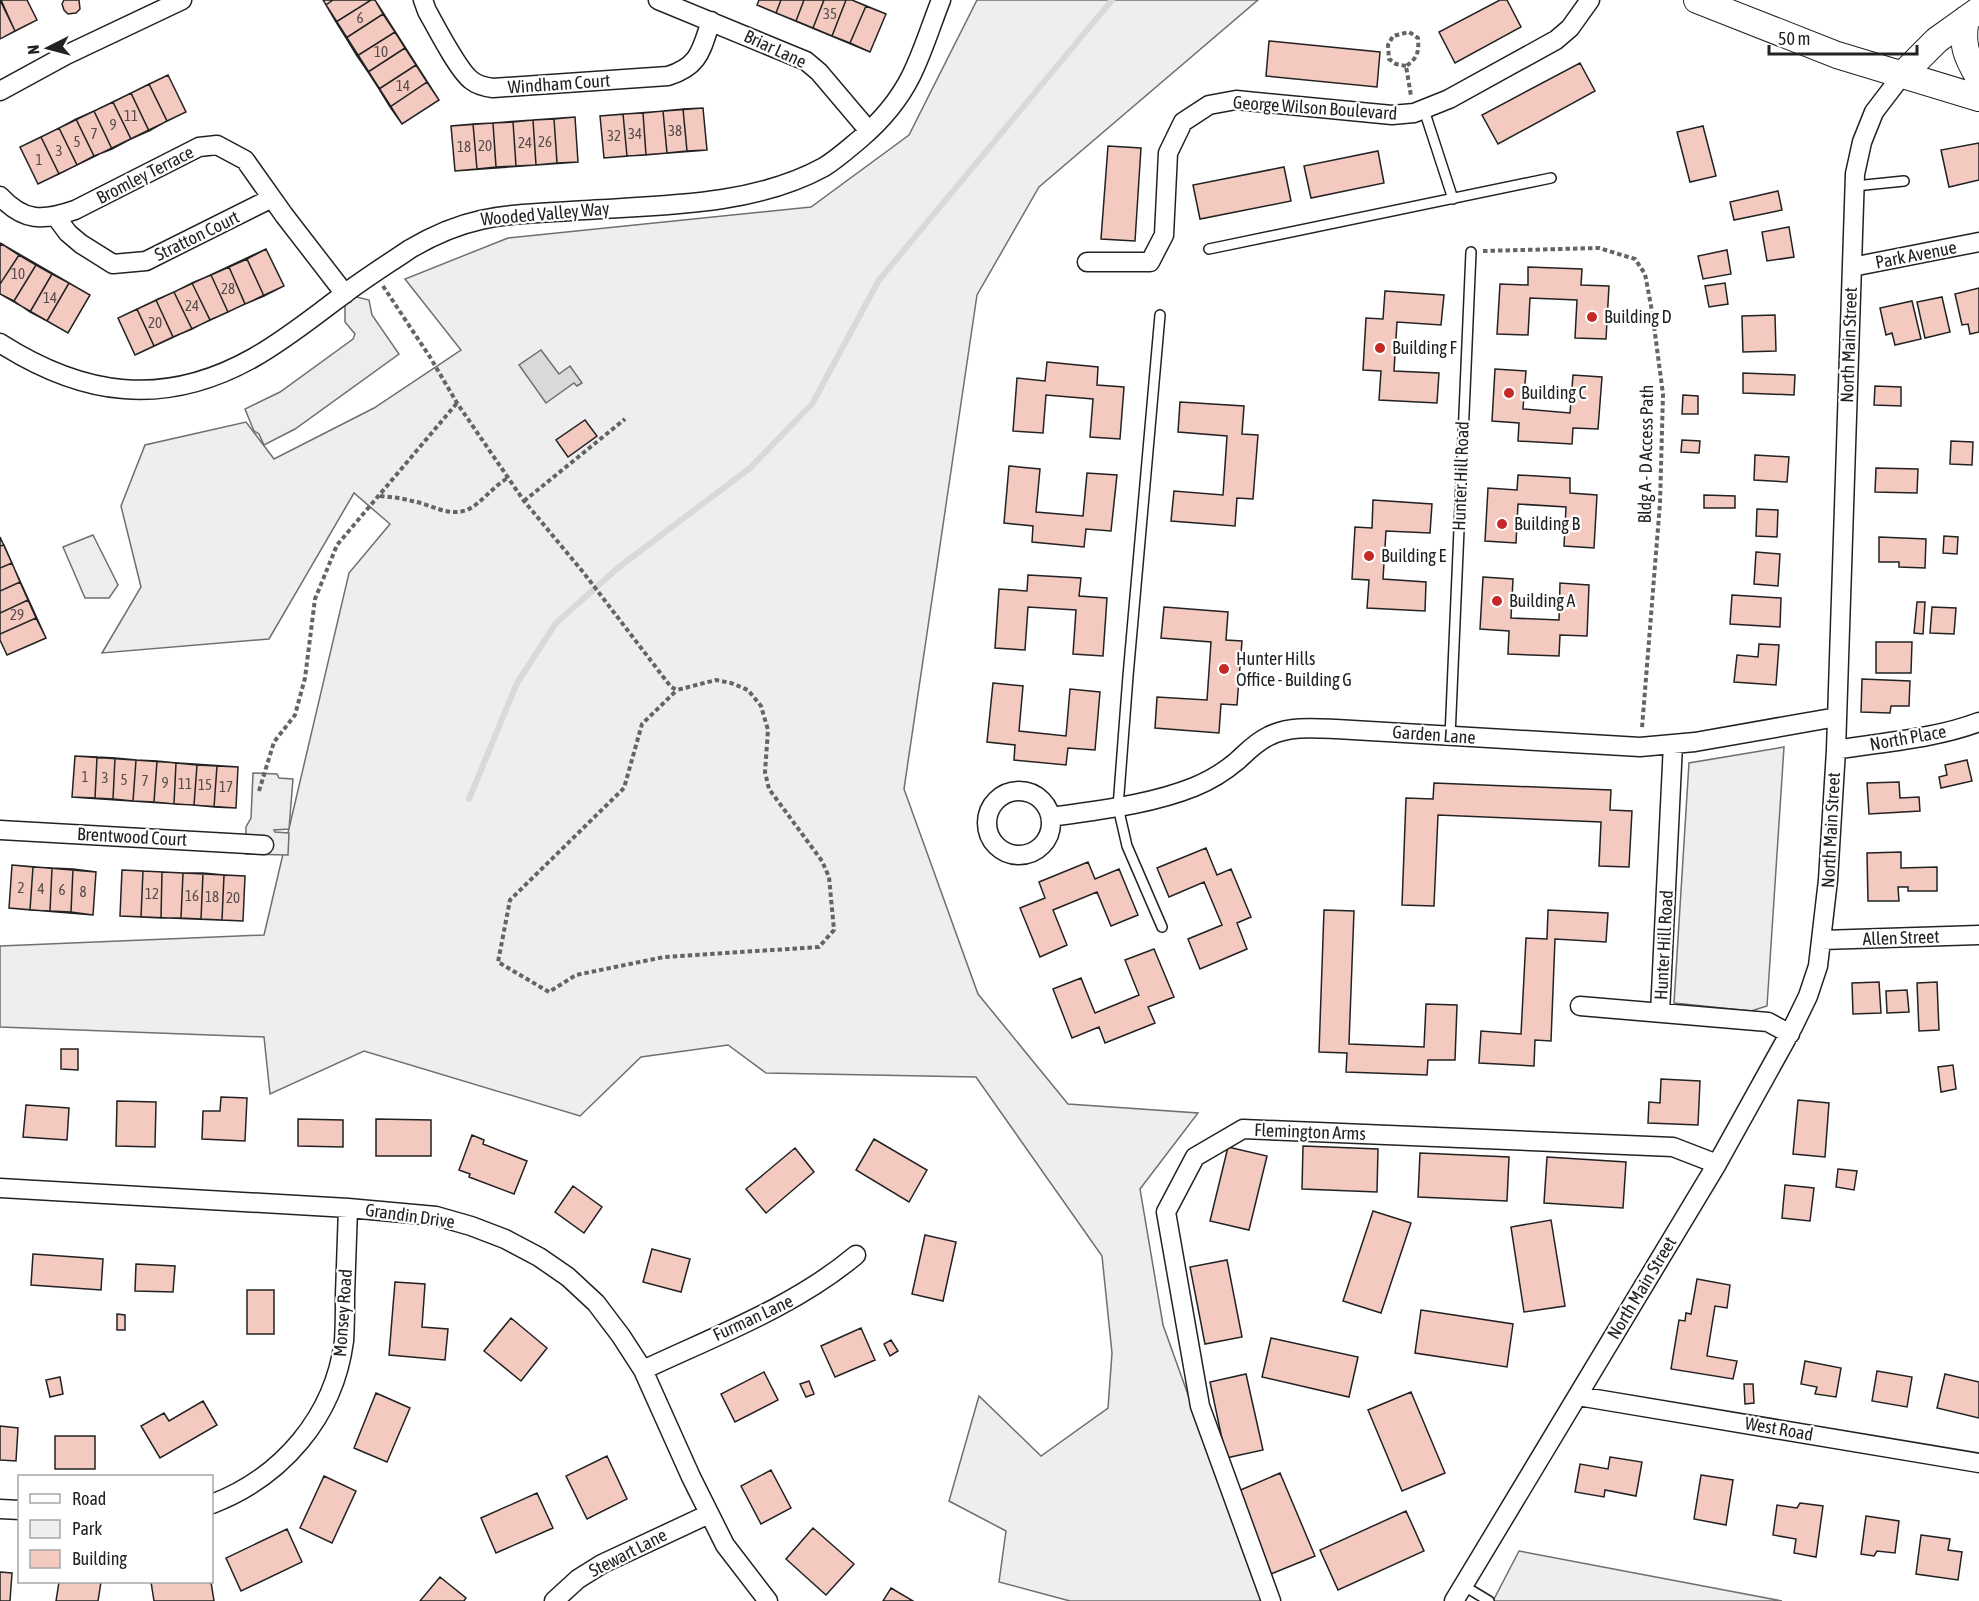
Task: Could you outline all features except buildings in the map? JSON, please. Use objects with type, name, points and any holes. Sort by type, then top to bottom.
[{"type":"street","points":[[0,91],[66,55],[182,0]]},
{"type":"street","name":"Windham Court","points":[[423,0],[462,71],[470,80],[481,86],[493,88],[668,76],[683,71],[693,64],[711,21]]},
{"type":"street","name":"Briar Lane","points":[[658,0],[806,61],[819,72],[869,131]]},
{"type":"street","name":"Wooded Valley Way","points":[[0,343],[37,365],[80,382],[126,389],[171,387],[213,377],[253,358],[429,238],[467,222],[488,217],[703,201],[766,191],[796,180],[826,165],[869,131],[889,109],[911,76],[941,0]]},
{"type":"street","name":"George Wilson Boulevard","points":[[1088,262],[1150,262],[1164,236],[1168,153],[1183,122],[1209,105],[1236,100],[1392,115],[1408,114],[1418,107],[1449,99],[1556,40],[1570,28],[1590,0]]},
{"type":"street","points":[[1697,0],[1838,55],[1979,98]]},
{"type":"street","points":[[1973,14],[1963,42],[1979,78]]},
{"type":"street","name":"North Main Street","points":[[1459,1593],[1716,1164],[1790,1034],[1808,996],[1818,966],[1828,880],[1836,750],[1855,174],[1862,142],[1874,112],[1903,74],[1937,40],[1973,14]]},
{"type":"street","name":"Bromley Terrace","points":[[56,217],[75,210],[199,147],[217,145],[245,160],[345,294]]},
{"type":"street","points":[[0,196],[10,207],[34,219],[56,217]]},
{"type":"street","name":"Stratton Court","points":[[56,217],[68,233],[81,244],[113,264],[146,261],[272,198]]},
{"type":"street","name":"Park Avenue","points":[[1852,267],[1979,242]]},
{"type":"street","name":"Garden Lane","points":[[1051,817],[1118,807],[1172,795],[1215,777],[1235,763],[1252,746],[1270,735],[1288,730],[1308,728],[1640,747],[1673,744],[1837,717]]},
{"type":"street","name":"North Place","points":[[1836,750],[1933,735],[1979,722]]},
{"type":"street","name":"Hunter Hill Road","points":[[1673,744],[1660,1013],[1768,1022],[1790,1034]]},
{"type":"street","name":"Brentwood Court","points":[[0,830],[264,845]]},
{"type":"street","name":"Allen Street","points":[[1822,940],[1979,935]]},
{"type":"street","points":[[1580,1006],[1660,1013]]},
{"type":"street","name":"Flemington Arms","points":[[1271,1601],[1200,1406],[1166,1212],[1195,1157],[1243,1129],[1672,1147],[1716,1164]]},
{"type":"street","name":"Grandin Drive","points":[[0,1188],[348,1208],[436,1216],[480,1229],[539,1257],[568,1277],[596,1303],[621,1336],[643,1370],[725,1545],[768,1601]]},
{"type":"street","name":"Monsey Road","points":[[213,1503],[274,1468],[296,1448],[314,1425],[328,1399],[338,1370],[344,1341],[348,1208]]},
{"type":"street","name":"Furman Lane","points":[[643,1370],[800,1296],[835,1273],[856,1255]]},
{"type":"street","name":"West Road","points":[[1578,1396],[1979,1463]]},
{"type":"street","points":[[0,1509],[18,1510]]},
{"type":"street","name":"Stewart Lane","points":[[554,1601],[578,1579],[603,1564],[709,1514]]},
{"type":"lane","points":[[1418,107],[1453,199]]},
{"type":"lane","points":[[1209,249],[1551,178]]},
{"type":"lane","points":[[1855,186],[1904,181]]},
{"type":"lane","name":"Hunter Hill Road","points":[[1450,737],[1471,252]]},
{"type":"lane","points":[[1160,315],[1118,807],[1127,846],[1162,927]]},
{"type":"lane","points":[[1459,1593],[1489,1601]]},
{"type":"path","points":[[1409,32],[1418,38],[1419,51],[1414,61],[1406,66],[1396,64],[1389,59],[1388,45],[1393,36],[1409,32]]},
{"type":"path","points":[[1406,66],[1418,107]]},
{"type":"path","name":"Bldg A - D Access Path","points":[[1471,252],[1599,248],[1635,259],[1645,274],[1663,394],[1660,503],[1640,747]]},
{"type":"path","points":[[375,273],[457,403],[524,501],[583,572],[671,687],[676,690],[716,680],[731,683],[748,690],[761,706],[768,730],[765,772],[769,789],[822,861],[829,877],[834,930],[819,947],[664,957],[576,975],[549,992],[498,962],[510,900],[624,788],[642,724],[676,690]]},
{"type":"path","points":[[259,791],[274,742],[294,715],[305,678],[315,599],[337,545],[457,403]]},
{"type":"path","points":[[524,501],[626,419]]},
{"type":"path","points":[[380,496],[415,501],[431,508],[453,512],[467,510],[496,485],[508,478]]},
{"type":"green space","points":[[977,0],[1258,0],[1039,187],[977,295],[904,789],[978,994],[1068,1104],[1198,1113],[1140,1189],[1163,1325],[1262,1601],[1070,1601],[999,1582],[1006,1531],[949,1501],[979,1396],[1041,1456],[1108,1408],[1112,1353],[1102,1256],[976,1077],[766,1073],[728,1045],[641,1057],[580,1116],[364,1051],[270,1094],[264,1037],[0,1027],[0,946],[264,935],[349,573],[390,524],[354,493],[269,639],[102,653],[141,587],[121,506],[145,445],[246,422],[274,459],[374,408],[461,350],[405,279],[508,238],[811,207],[909,135]]},
{"type":"green space","points":[[93,535],[118,585],[109,598],[85,598],[63,547]]},
{"type":"green space","points":[[1784,747],[1767,1006],[1751,1011],[1674,1003],[1689,763]]},
{"type":"green space","points":[[1519,1551],[1782,1601],[1493,1601]]},
{"type":"shaded area","points":[[345,294],[369,300],[372,315],[399,354],[295,429],[264,445],[259,434],[254,431],[245,409],[280,392],[353,339],[355,334],[345,322]]},
{"type":"shaded area","points":[[541,350],[559,374],[570,366],[582,383],[577,386],[574,383],[546,403],[519,365]]},
{"type":"shaded area","points":[[253,773],[277,774],[279,778],[293,779],[289,829],[274,830],[289,833],[288,855],[246,854],[246,827],[251,818]]},
{"type":"waterway","points":[[469,799],[517,683],[556,623],[619,567],[750,468],[812,404],[879,280],[1112,0]]},
{"type":"place","name":"Building D","points":[[1592,317]]},
{"type":"place","name":"Building F","points":[[1380,348]]},
{"type":"place","name":"Building C","points":[[1509,393]]},
{"type":"place","name":"Building B","points":[[1502,524]]},
{"type":"place","name":"Building E","points":[[1369,556]]},
{"type":"place","name":"Building A","points":[[1497,601]]},
{"type":"place","name":"Hunter Hills Office - Building G","points":[[1224,669]]}]
